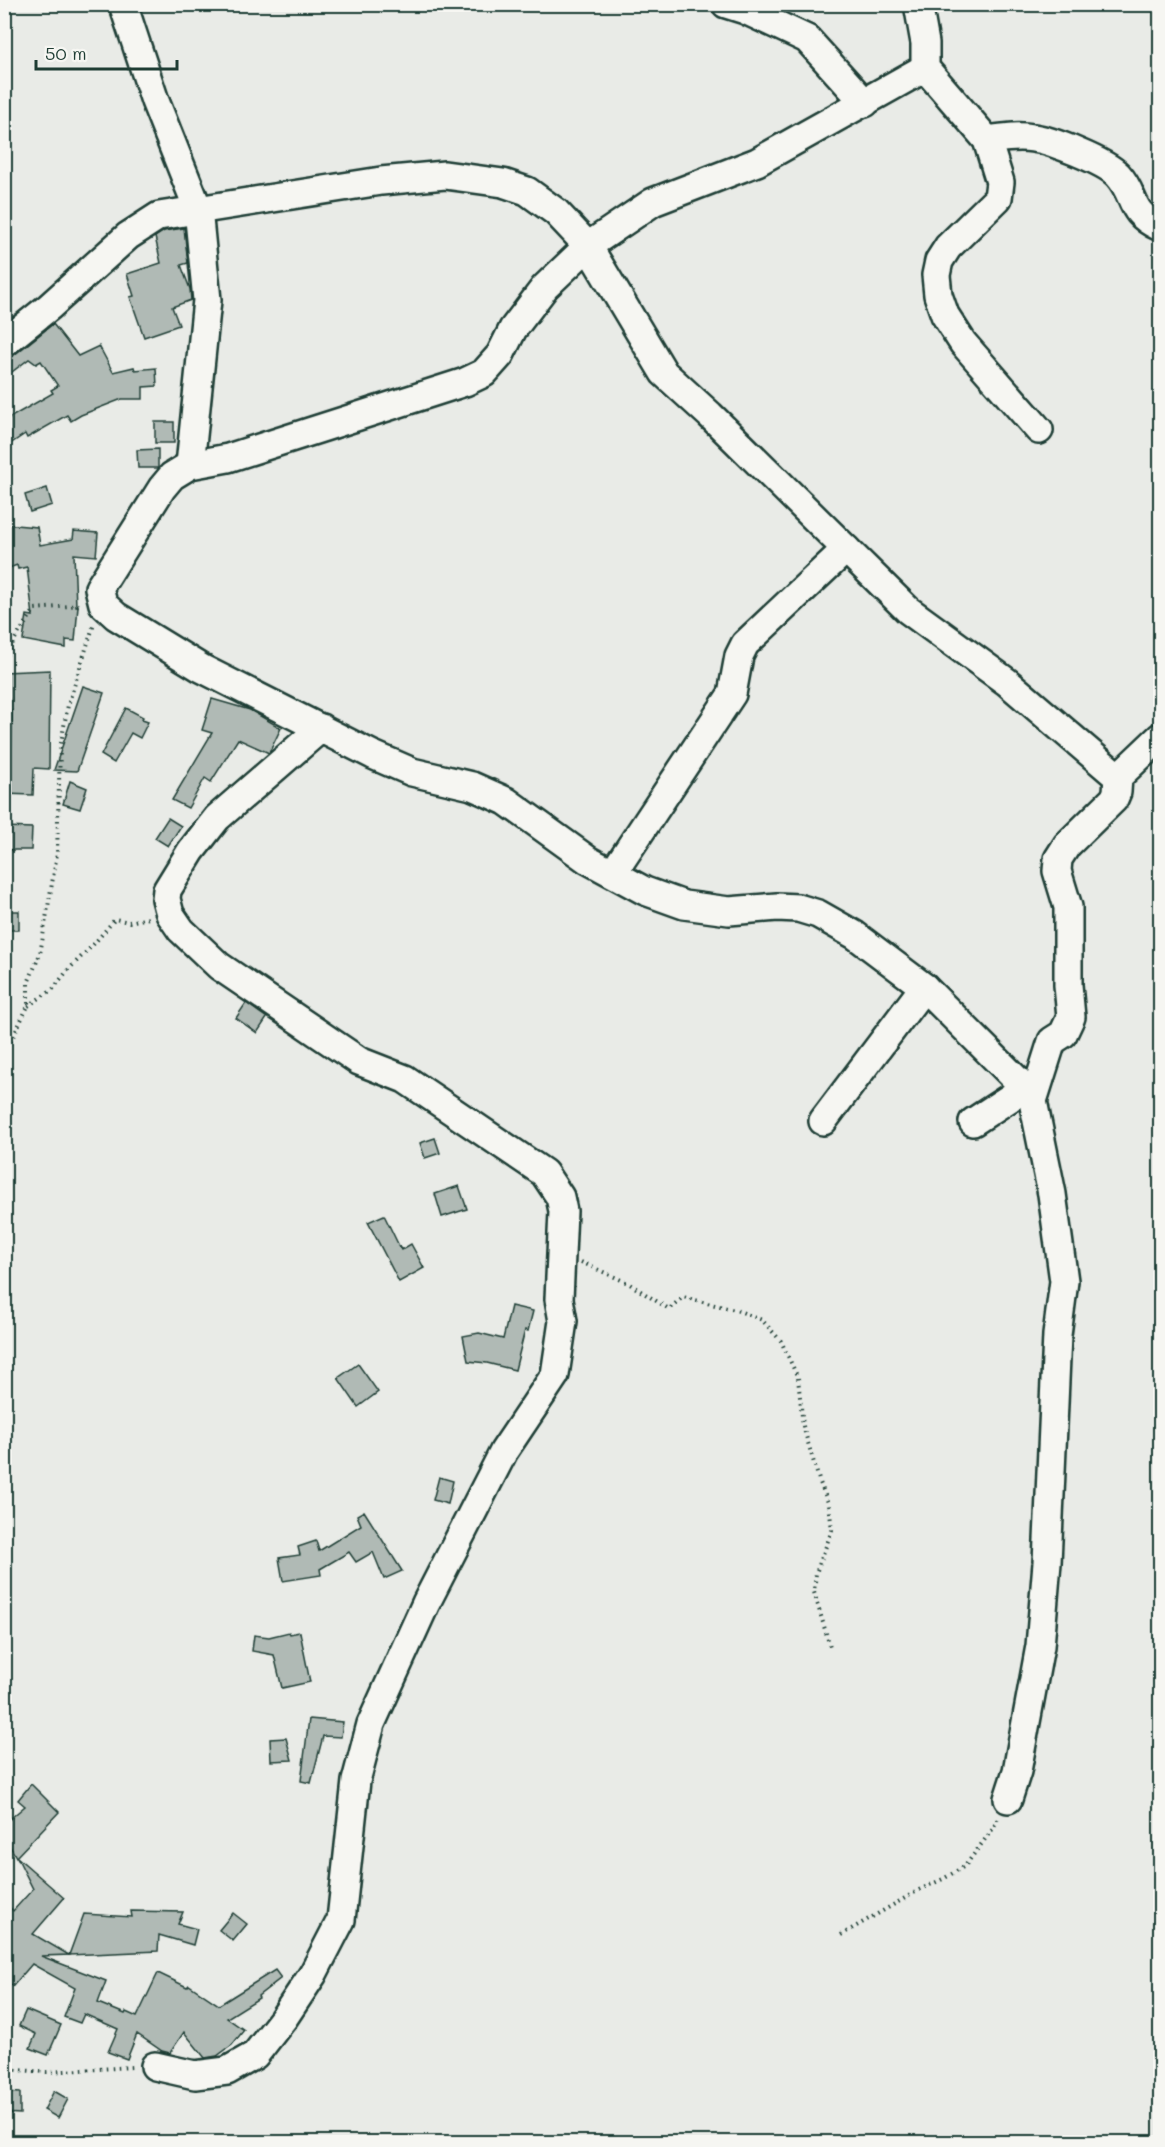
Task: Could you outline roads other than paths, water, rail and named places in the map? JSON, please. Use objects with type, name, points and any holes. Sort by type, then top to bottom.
[{"type":"street","points":[[123,4],[155,101],[198,209],[207,300],[190,465]]},
{"type":"street","points":[[726,4],[745,10],[807,39],[865,103]]},
{"type":"street","points":[[918,4],[926,43],[925,68],[987,140],[997,168],[1000,192],[998,198],[948,247],[939,261],[936,275],[938,295],[945,315],[963,343],[1039,430]]},
{"type":"street","points":[[925,68],[758,162],[653,202],[588,246],[545,287],[513,329],[500,355],[484,373],[465,382],[228,458],[190,465],[172,476],[103,578],[99,588],[103,604],[116,616],[201,668],[373,755],[412,771],[472,786],[506,801],[588,860],[645,891],[684,905],[729,911],[777,907],[798,908],[819,914],[855,935],[924,987],[1029,1094],[1052,1194],[1064,1281],[1057,1346],[1047,1563],[1040,1646],[1017,1771],[1008,1799]]},
{"type":"street","points":[[987,140],[1015,136],[1036,138],[1097,160],[1120,177],[1140,214],[1161,227]]},
{"type":"street","points":[[4,343],[49,307],[128,236],[159,216],[381,181],[445,175],[503,183],[527,191],[556,212],[588,246],[664,373],[710,415],[908,610],[1007,682],[1118,777]]},
{"type":"street","points":[[613,873],[732,694],[739,656],[745,644],[846,549]]},
{"type":"street","points":[[155,2066],[195,2075],[227,2071],[255,2055],[283,2019],[313,1974],[341,1920],[356,1781],[371,1724],[426,1603],[504,1451],[555,1375],[563,1321],[559,1299],[563,1211],[560,1197],[544,1173],[405,1079],[359,1061],[219,966],[181,930],[170,914],[166,899],[167,890],[191,851],[217,818],[321,728]]},
{"type":"street","points":[[973,1122],[1029,1094],[1052,1041],[1063,1034],[1071,1017],[1068,985],[1068,907],[1057,871],[1058,859],[1067,845],[1114,799],[1118,777],[1161,737]]},
{"type":"street","points":[[823,1121],[924,987]]}]
